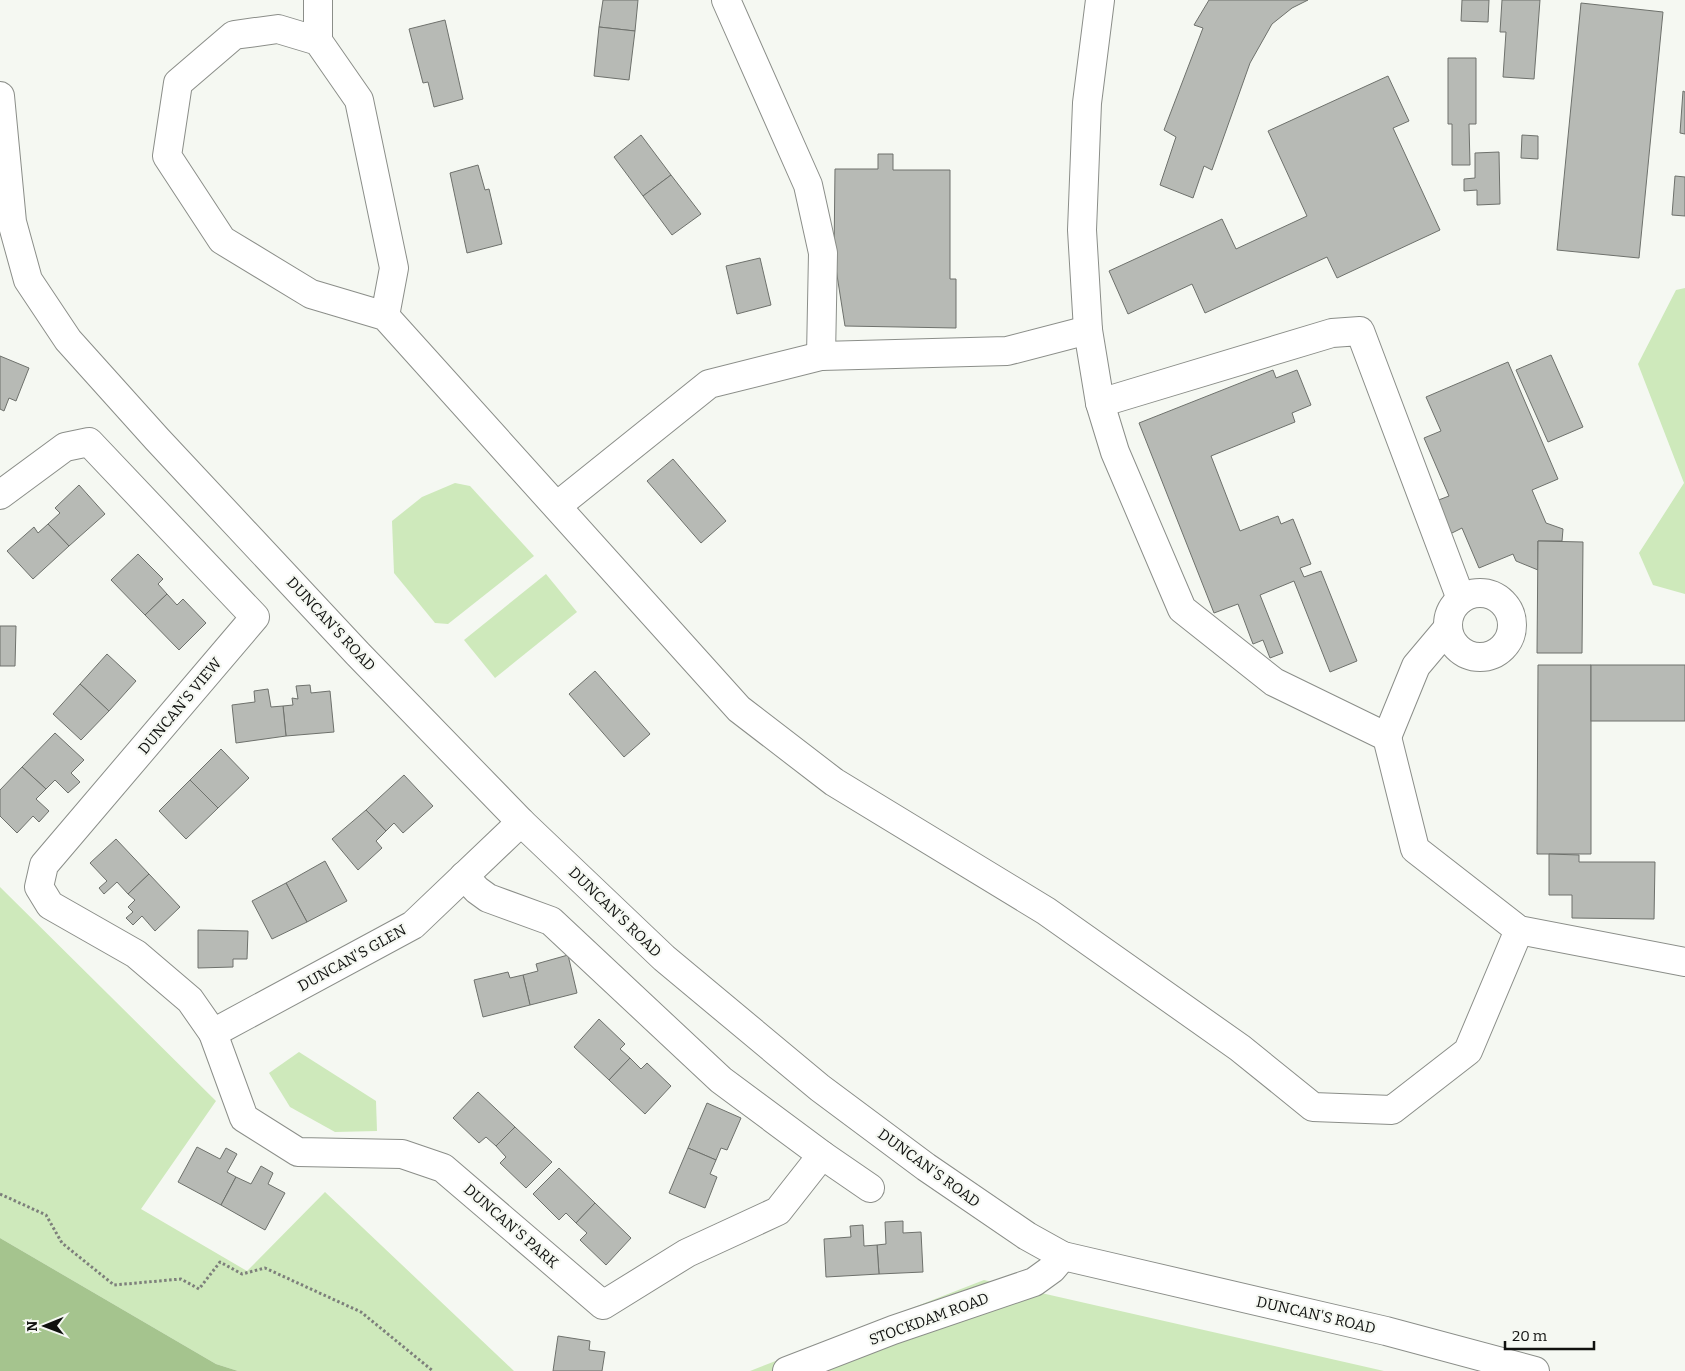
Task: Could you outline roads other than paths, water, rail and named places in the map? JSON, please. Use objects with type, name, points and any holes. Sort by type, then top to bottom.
[{"type":"street","points":[[318,0],[318,41],[359,100],[394,268],[386,316]]},
{"type":"street","points":[[726,0],[808,185],[824,253],[821,356]]},
{"type":"street","points":[[1100,0],[1087,103],[1082,230],[1088,330],[1100,403],[1115,452],[1182,609],[1274,682],[1387,736]]},
{"type":"street","points":[[318,41],[278,28],[234,35],[178,83],[167,156],[222,240],[311,294],[386,316],[739,709],[834,782],[1046,911],[1240,1048],[1313,1107],[1392,1110],[1468,1052],[1519,930]]},
{"type":"street","name":"DUNCAN'S ROAD","points":[[0,96],[12,222],[28,280],[68,340],[157,439],[365,661],[521,822],[664,958],[820,1088],[926,1167],[1026,1236],[1063,1256],[1386,1331],[1535,1371]]},
{"type":"street","points":[[557,506],[709,384],[821,356],[1007,351],[1088,330]]},
{"type":"street","points":[[1100,403],[1332,333],[1360,331],[1461,600]]},
{"type":"street","name":"DUNCAN'S VIEW","points":[[0,495],[65,447],[90,442],[255,617],[44,865],[39,887],[50,905],[143,960],[190,1000],[213,1033]]},
{"type":"street","points":[[1481,593],[1500,600],[1511,618],[1509,638],[1503,647],[1485,657],[1474,656],[1456,646],[1448,628],[1449,617],[1461,600],[1470,595],[1481,593]]},
{"type":"street","points":[[1448,628],[1416,666],[1387,736],[1415,849],[1519,930],[1685,962]]},
{"type":"street","name":"DUNCAN'S GLEN","points":[[213,1033],[413,925],[521,822]]},
{"type":"street","points":[[464,876],[488,898],[551,921],[721,1080],[870,1188]]},
{"type":"street","name":"DUNCAN'S PARK","points":[[213,1033],[244,1118],[298,1152],[402,1154],[443,1168],[604,1305],[687,1253],[778,1211],[822,1155]]},
{"type":"street","name":"STOCKDAM ROAD","points":[[787,1371],[893,1330],[1034,1282],[1052,1269],[1063,1256]]}]
